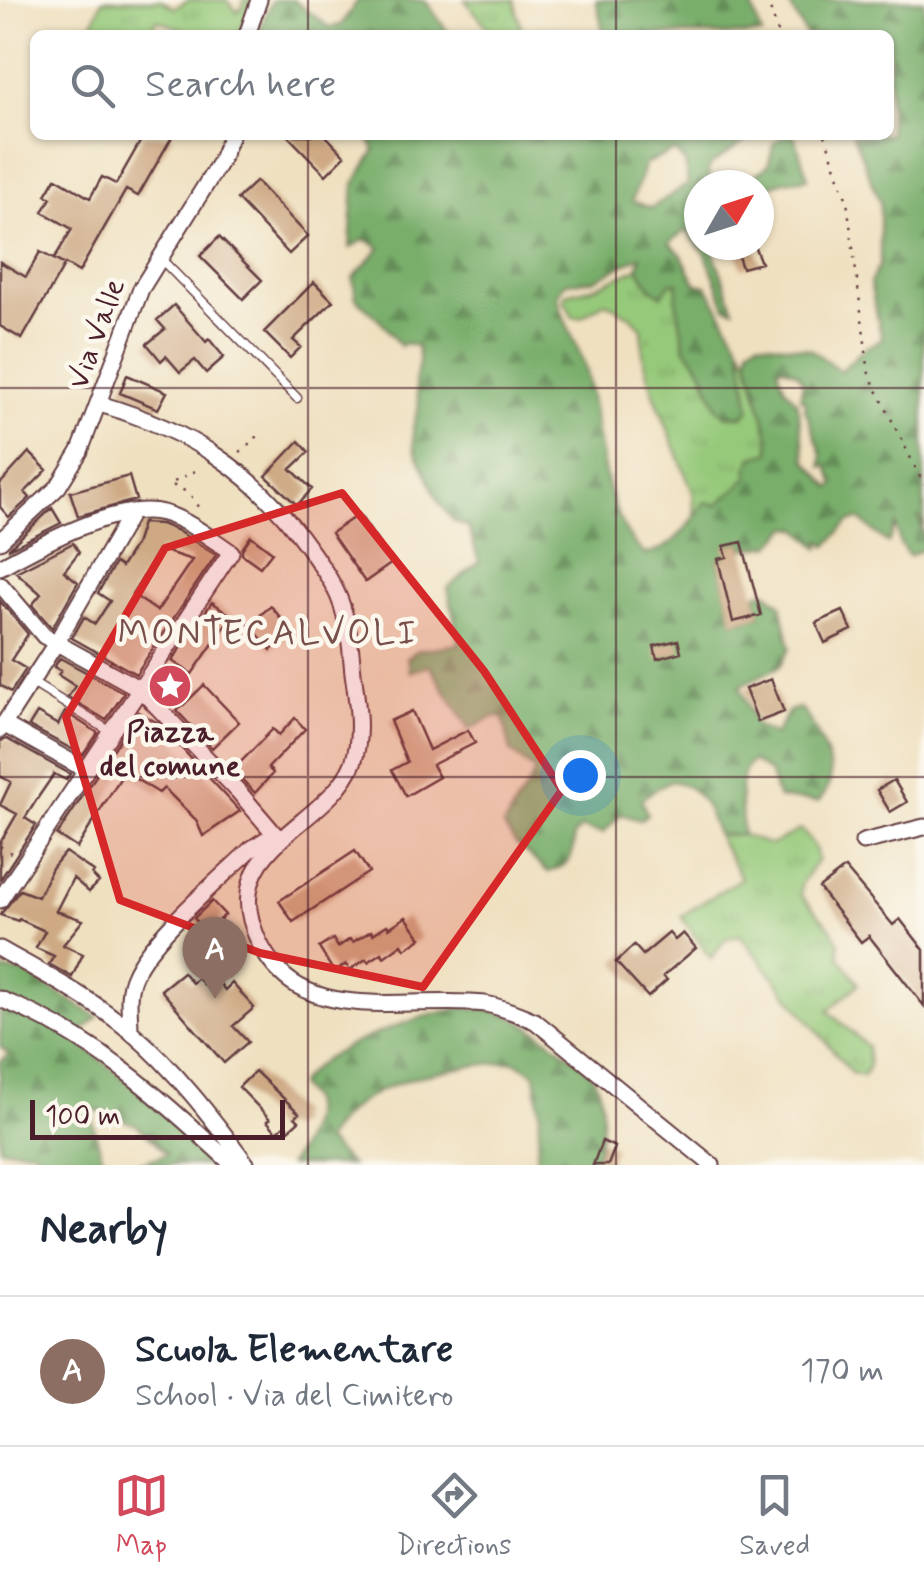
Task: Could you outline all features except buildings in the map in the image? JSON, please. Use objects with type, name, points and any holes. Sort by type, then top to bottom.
[{"type":"street","points":[[249,30],[258,0]]},
{"type":"street","name":"Via Valle","points":[[0,541],[58,487],[80,450],[128,320],[159,257],[220,162],[229,140]]},
{"type":"street","points":[[100,404],[170,428],[228,463],[266,494],[324,571],[344,612],[357,711],[352,765],[338,788],[279,839],[256,871],[249,911],[262,948],[288,980],[315,994],[344,1000],[480,1004],[506,1008],[535,1021],[712,1165]]},
{"type":"street","points":[[0,566],[79,527],[131,513],[158,511],[231,552],[0,900]]},
{"type":"street","points":[[86,770],[2,727],[131,513]]},
{"type":"street","points":[[0,584],[24,615],[56,643],[140,688],[279,839]]},
{"type":"street","points":[[863,842],[924,827]]},
{"type":"street","points":[[130,1031],[133,977],[148,953],[251,849],[265,840],[279,839]]},
{"type":"street","points":[[0,949],[93,1003],[130,1031],[183,1086],[247,1165]]},
{"type":"street","points":[[0,999],[61,1025],[108,1057],[233,1165]]},
{"type":"lane","points":[[159,257],[297,398]]},
{"type":"lane","points":[[31,682],[111,732]]},
{"type":"path","points":[[767,0],[777,30]]},
{"type":"path","points":[[827,140],[847,202],[869,374],[924,486]]},
{"type":"path","points":[[228,463],[258,436]]},
{"type":"path","points":[[194,470],[170,484],[189,493],[203,515]]},
{"type":"highlighted area","points":[[342,493],[484,671],[562,790],[423,987],[260,953],[120,900],[66,717],[165,548]]},
{"type":"green space","points":[[102,0],[161,0],[174,8],[189,0],[226,0],[237,12],[244,0],[253,0],[241,30],[184,30],[157,20],[151,30],[90,30]]},
{"type":"green space","points":[[272,0],[293,0],[329,27],[341,25],[358,0],[425,0],[446,30],[259,30]]},
{"type":"green space","points":[[465,0],[514,0],[522,30],[490,30]]},
{"type":"green space","points":[[596,0],[750,0],[760,30],[603,30]]},
{"type":"green space","points":[[787,0],[924,0],[924,527],[918,516],[924,549],[909,556],[900,544],[896,525],[888,543],[859,519],[849,522],[827,546],[821,540],[820,548],[798,528],[789,527],[772,545],[744,549],[742,542],[725,546],[727,557],[718,560],[734,622],[761,615],[756,595],[765,591],[781,604],[790,648],[780,666],[740,686],[756,726],[775,735],[789,711],[799,708],[810,721],[825,753],[830,773],[826,791],[819,802],[778,798],[769,772],[752,761],[741,786],[742,835],[717,835],[706,807],[695,793],[669,781],[641,799],[647,814],[640,820],[621,814],[603,833],[581,828],[573,836],[569,860],[548,872],[515,843],[504,827],[535,771],[511,752],[503,717],[493,717],[470,729],[429,665],[410,672],[407,658],[418,650],[459,644],[448,588],[479,562],[468,527],[453,521],[439,502],[414,448],[413,428],[419,405],[415,381],[417,346],[400,346],[356,298],[353,278],[380,248],[365,239],[350,248],[354,184],[375,150],[370,140],[747,140],[708,170],[686,170],[674,151],[645,164],[632,201],[651,208],[684,187],[684,232],[669,243],[681,254],[696,284],[707,286],[741,347],[750,409],[743,416],[726,415],[718,409],[702,369],[685,347],[676,300],[678,283],[670,283],[662,295],[652,289],[638,268],[641,256],[594,280],[566,282],[558,293],[584,365],[603,466],[618,517],[645,554],[663,548],[679,535],[705,502],[717,505],[749,477],[747,469],[753,457],[770,452],[748,358],[750,346],[758,341],[810,349],[841,371],[864,348],[882,340],[870,283],[880,264],[880,202],[855,140],[894,140],[894,30],[803,30]],"holes":[[[782,366],[798,373],[803,383],[800,398],[806,401],[822,467],[827,465],[835,484],[831,488],[806,460],[797,402],[784,386],[778,369]]]},
{"type":"green space","points":[[796,140],[808,178],[774,184],[774,170],[762,170],[768,166],[774,143]]},
{"type":"green space","points":[[708,260],[716,260],[734,309],[726,307]]},
{"type":"green space","points":[[638,268],[661,295],[670,283],[678,282],[676,300],[685,347],[702,369],[718,409],[749,409],[741,347],[748,358],[769,437],[770,452],[739,487],[717,505],[705,502],[695,516],[693,493],[643,356],[642,329],[631,316],[605,302],[581,317],[573,317],[565,301],[565,294],[595,287]]},
{"type":"green space","points":[[801,829],[815,847],[818,860],[801,884],[801,895],[830,927],[839,942],[839,956],[859,984],[828,1011],[867,1046],[869,1066],[863,1076],[851,1073],[740,935],[725,939],[711,959],[681,916],[741,878],[717,835],[742,835],[771,845]]},
{"type":"green space","points":[[0,970],[24,973],[98,1017],[74,1039],[130,1083],[218,1165],[53,1165],[32,1150],[0,1148],[0,1062],[9,1054],[0,1047]],"holes":[[[96,1110],[137,1125],[167,1154],[137,1164],[103,1159],[92,1120]]]},
{"type":"green space","points":[[460,1008],[495,1011],[515,1018],[590,1073],[599,1089],[602,1111],[593,1165],[536,1165],[540,1112],[535,1074],[515,1061],[463,1067],[383,1089],[340,1119],[325,1141],[351,1165],[288,1165],[309,1124],[311,1106],[298,1085],[310,1071],[348,1046],[420,1018]]},
{"type":"place","name":"Piazza del comune","points":[[170,686]]},
{"type":"place","name":"Scuola Elementare","points":[[215,999]]},
{"type":"district","name":"MONTECALVOLI","points":[[268,634]]}]
